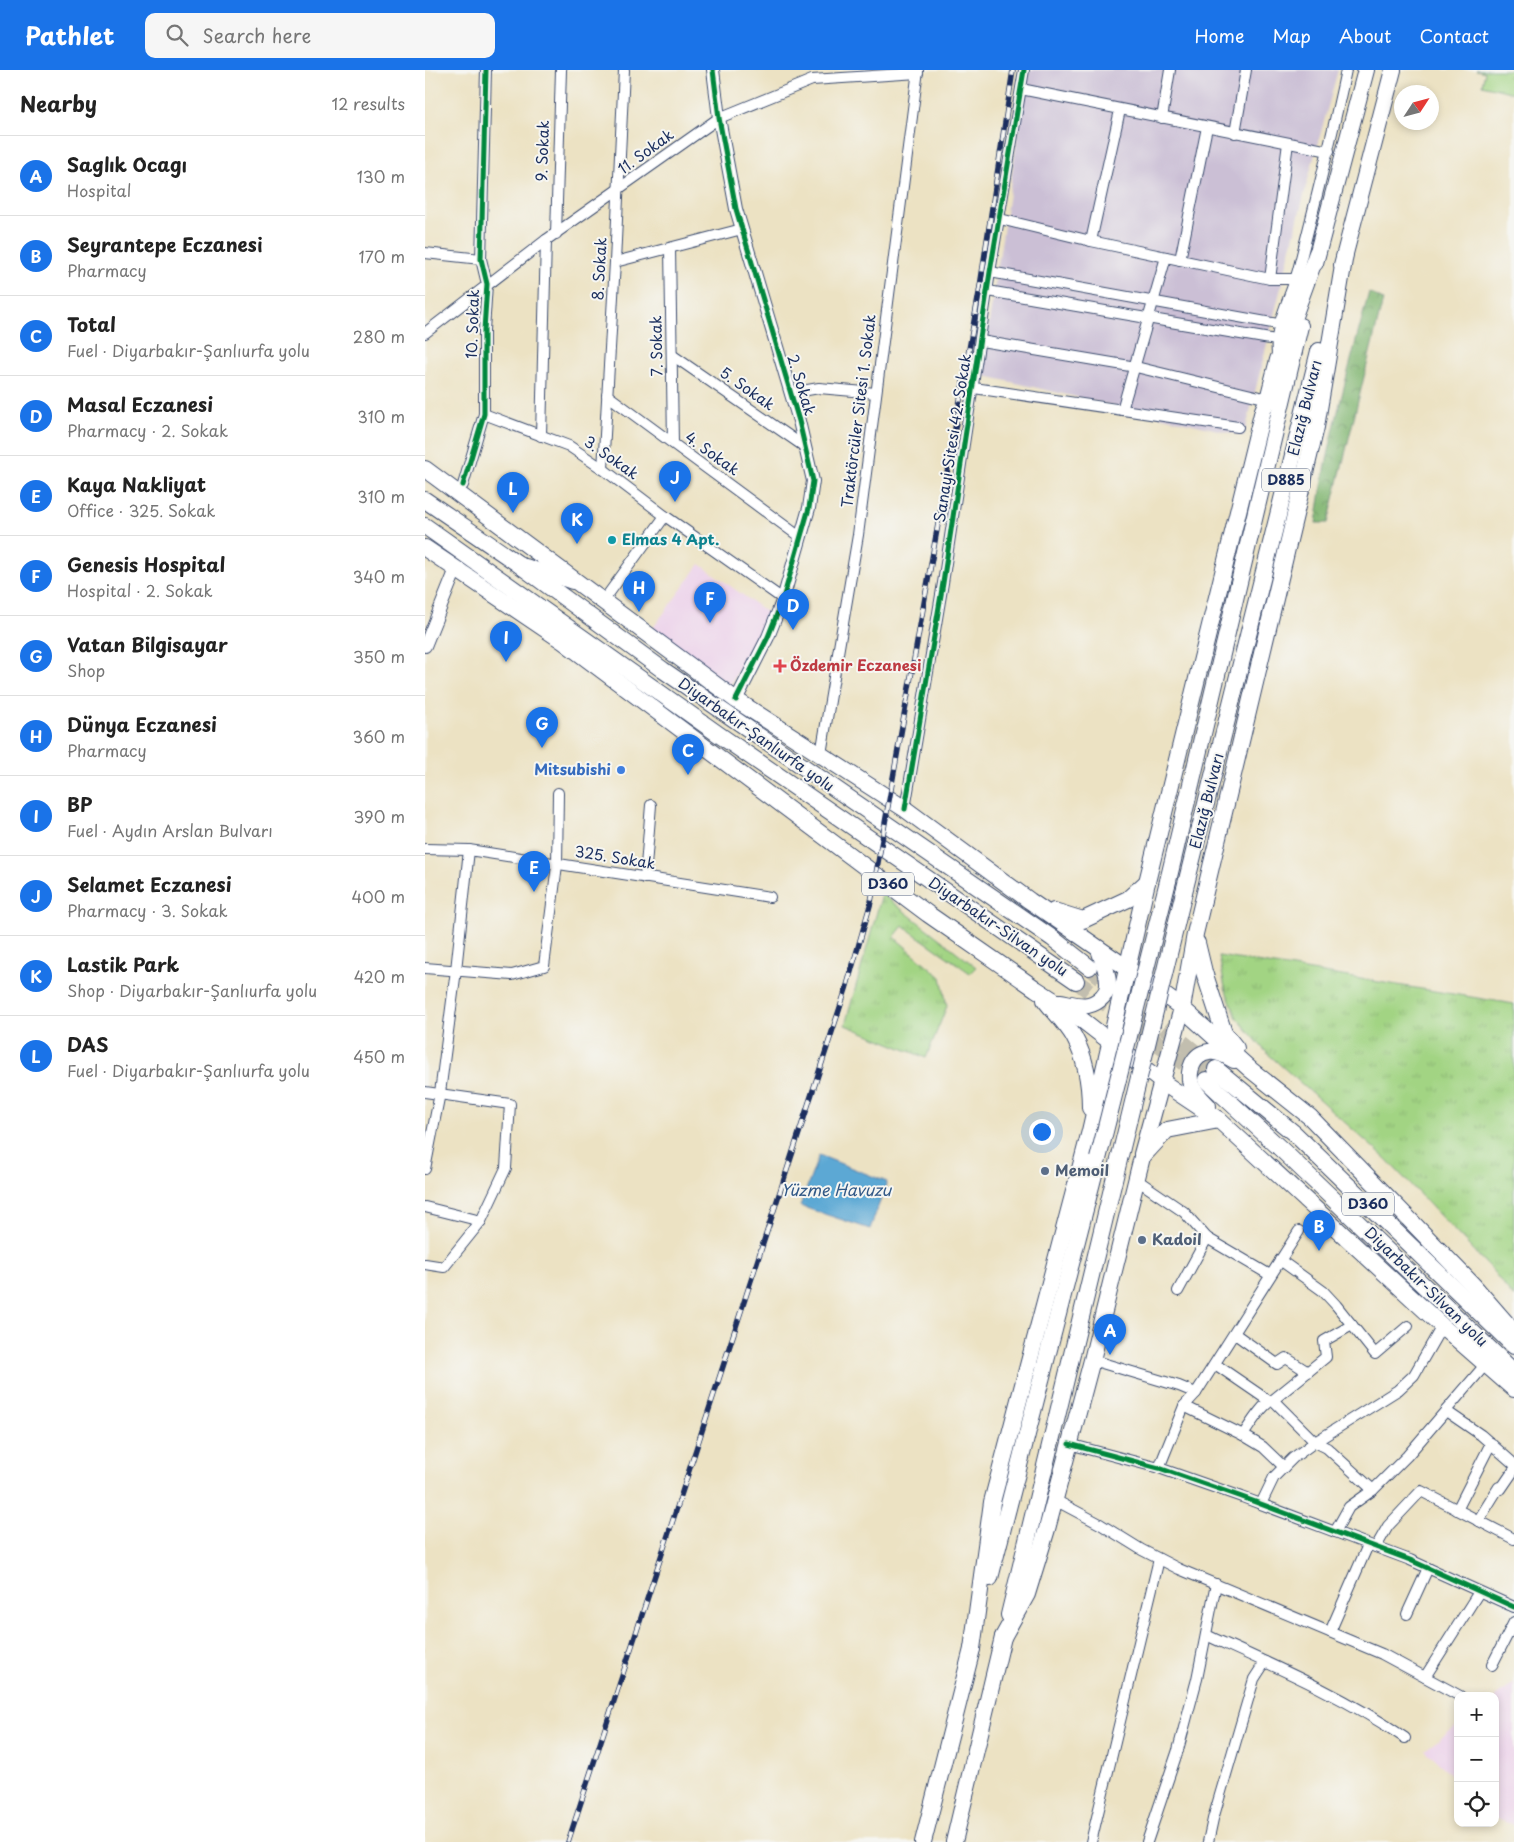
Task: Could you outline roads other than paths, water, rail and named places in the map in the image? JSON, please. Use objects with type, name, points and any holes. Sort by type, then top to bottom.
[{"type":"main road","name":"Elazığ Bulvarı","points":[[972,1649],[1168,880],[1317,253],[1367,70]]},
{"type":"main road","name":"Elazığ Bulvarı","points":[[954,1842],[1184,892],[1301,422],[1393,70]]},
{"type":"main road","points":[[923,1842],[972,1649],[992,1502],[1090,1131],[1147,882],[1263,410],[1268,399],[1278,360],[1317,253]]},
{"type":"main road","points":[[1003,1637],[1027,1594],[1047,1529],[1053,1499],[1092,1360],[1137,1180],[1141,1157],[1182,1008],[1195,934],[1316,427],[1345,254]]},
{"type":"main road","points":[[425,469],[737,700],[905,809],[1030,901],[1182,1008],[1251,1070],[1310,1118],[1473,1284],[1514,1332]]},
{"type":"main road","name":"Diyarbakır-Şanlıurfa yolu","points":[[425,500],[517,563],[663,670],[1052,938],[1089,967]]},
{"type":"main road","name":"D360","points":[[425,526],[718,734]]},
{"type":"main road","points":[[425,548],[456,569]]},
{"type":"main road","points":[[517,563],[585,586]]},
{"type":"main road","name":"D360","points":[[456,569],[563,641],[928,914],[1073,1013],[1162,1082],[1219,1120]]},
{"type":"main road","points":[[637,696],[718,734]]},
{"type":"main road","name":"Diyarbakır-Silvan yolu","points":[[718,734],[1076,981]]},
{"type":"main road","points":[[1030,901],[1083,920],[1128,899],[1147,882]]},
{"type":"main road","points":[[1195,934],[1203,972],[1224,1033],[1251,1070]]},
{"type":"main road","points":[[1053,1000],[1087,1006],[1100,1000],[1109,986],[1099,949]]},
{"type":"main road","points":[[1036,989],[1074,1036],[1083,1056],[1088,1075],[1090,1131]]},
{"type":"main road","points":[[1251,1070],[1223,1054],[1209,1051],[1195,1059],[1189,1076],[1192,1087],[1219,1120],[1442,1326],[1514,1389]]},
{"type":"main road","name":"Diyarbakır-Silvan yolu","points":[[1514,1346],[1295,1134],[1211,1075],[1296,1163],[1514,1372]]},
{"type":"main road","points":[[1141,1157],[1167,1130],[1219,1120]]},
{"type":"street","name":"10. Sokak","points":[[463,485],[484,414],[484,330],[487,284],[481,259],[486,70]]},
{"type":"street","name":"9. Sokak","points":[[556,234],[561,70]]},
{"type":"street","name":"8. Sokak","points":[[603,469],[624,70]]},
{"type":"street","name":"2. Sokak","points":[[713,70],[719,118],[736,209],[799,420],[813,481],[809,508],[783,599],[768,637],[737,700]]},
{"type":"street","name":"Sanayi Sitesi 42. Sokak","points":[[905,809],[945,574],[990,272],[1024,70]]},
{"type":"street","points":[[1162,118],[1170,70]]},
{"type":"street","points":[[1235,133],[1247,70]]},
{"type":"street","points":[[1278,360],[1276,340],[1278,324],[1295,279],[1329,151],[1346,70]]},
{"type":"street","name":"11. Sokak","points":[[425,333],[546,240],[719,118],[812,75],[918,71]]},
{"type":"street","name":"Traktörcüler Sitesi 1. Sokak","points":[[821,754],[858,535],[918,71]]},
{"type":"street","points":[[1021,89],[1329,151]]},
{"type":"street","points":[[1091,241],[1120,110]]},
{"type":"street","points":[[1180,260],[1207,127]]},
{"type":"street","points":[[1270,279],[1288,143]]},
{"type":"street","points":[[1000,219],[1091,241],[1270,279],[1295,279]]},
{"type":"street","points":[[615,262],[743,229]]},
{"type":"street","points":[[541,436],[546,240]]},
{"type":"street","name":"7. Sokak","points":[[670,248],[673,443]]},
{"type":"street","points":[[425,253],[481,259]]},
{"type":"street","points":[[1122,410],[1136,367],[1166,257]]},
{"type":"street","points":[[990,272],[1153,303],[1278,324]]},
{"type":"street","points":[[988,290],[1149,320],[1276,340]]},
{"type":"street","points":[[981,341],[1136,367],[1268,399]]},
{"type":"street","name":"5. Sokak","points":[[672,355],[805,447]]},
{"type":"street","points":[[790,393],[819,388],[876,393]]},
{"type":"street","points":[[974,388],[1238,427]]},
{"type":"street","name":"4. Sokak","points":[[607,395],[800,537]]},
{"type":"street","name":"3. Sokak","points":[[484,414],[569,446],[783,599]]},
{"type":"street","points":[[604,600],[665,516]]},
{"type":"street","points":[[425,646],[456,569]]},
{"type":"street","points":[[425,968],[513,975],[544,966],[557,865],[558,793]]},
{"type":"street","points":[[645,878],[651,805]]},
{"type":"street","name":"325. Sokak","points":[[425,849],[469,850],[770,897]]},
{"type":"street","points":[[425,1169],[440,1093],[469,850]]},
{"type":"street","points":[[425,1092],[510,1104],[507,1168],[481,1221],[444,1267],[425,1264]]},
{"type":"street","points":[[1137,1180],[1184,1212],[1207,1238],[1270,1275]]},
{"type":"street","points":[[425,1207],[481,1221]]},
{"type":"street","points":[[1159,1468],[1184,1406],[1235,1334],[1299,1231]]},
{"type":"street","points":[[1178,1291],[1207,1238]]},
{"type":"street","points":[[1280,1260],[1323,1291],[1375,1354],[1408,1326]]},
{"type":"street","points":[[1243,1435],[1254,1418],[1271,1400],[1326,1357],[1324,1341],[1351,1325]]},
{"type":"street","points":[[1261,1504],[1274,1477],[1293,1458],[1398,1390],[1415,1375],[1442,1326]]},
{"type":"street","points":[[1235,1334],[1277,1364],[1286,1358],[1308,1372]]},
{"type":"street","points":[[1092,1360],[1179,1386],[1195,1393]]},
{"type":"street","points":[[1215,1364],[1271,1400],[1315,1442],[1327,1448],[1373,1490]]},
{"type":"street","points":[[1335,1532],[1349,1507],[1373,1490],[1407,1456],[1485,1365]]},
{"type":"street","points":[[1184,1406],[1243,1435],[1263,1448],[1284,1467]]},
{"type":"street","points":[[1446,1411],[1481,1434],[1514,1464]]},
{"type":"street","points":[[1457,1510],[1491,1443]]},
{"type":"street","points":[[1069,1444],[1159,1468],[1261,1504],[1428,1568],[1514,1607]]},
{"type":"street","points":[[1478,1521],[1499,1487],[1501,1489],[1514,1470]]},
{"type":"street","points":[[1330,1632],[1372,1546],[1421,1491],[1514,1539]]},
{"type":"street","points":[[1053,1499],[1179,1569],[1382,1654],[1454,1693]]},
{"type":"street","points":[[1091,1842],[1159,1559]]},
{"type":"street","points":[[1407,1614],[1428,1568]]},
{"type":"street","points":[[1147,1842],[1178,1750],[1197,1679],[1217,1584]]},
{"type":"street","points":[[1425,1677],[1479,1592]]},
{"type":"street","points":[[1492,1666],[1514,1622]]},
{"type":"street","points":[[1206,1635],[1265,1662],[1376,1718],[1405,1738]]},
{"type":"street","points":[[1208,1842],[1254,1679],[1265,1662]]},
{"type":"water","name":"Yüzme Havuzu","points":[[819,1155],[887,1182],[870,1229],[800,1206]]},
{"type":"tunnel","points":[[1089,967],[1216,1069]]},
{"type":"tunnel","points":[[1076,981],[1206,1080]]},
{"type":"railway","points":[[568,1842],[846,989],[871,902],[979,293],[1013,70]]},
{"type":"place","name":"Selamet Eczanesi","points":[[675,502]]},
{"type":"place","name":"DAS","points":[[513,513]]},
{"type":"place","name":"Elmas 4 Apt.","points":[[612,540]]},
{"type":"place","name":"Lastik Park","points":[[577,544]]},
{"type":"place","name":"Dünya Eczanesi","points":[[639,612]]},
{"type":"place","name":"Genesis Hospital","points":[[710,623]]},
{"type":"place","name":"Masal Eczanesi","points":[[793,630]]},
{"type":"place","name":"BP","points":[[506,662]]},
{"type":"place","name":"Özdemir Eczanesi","points":[[780,666]]},
{"type":"place","name":"Vatan Bilgisayar","points":[[542,748]]},
{"type":"place","name":"Mitsubishi","points":[[621,770]]},
{"type":"place","name":"Total","points":[[688,775]]},
{"type":"place","name":"Kaya Nakliyat","points":[[534,892]]},
{"type":"place","name":"Memoil","points":[[1045,1171]]},
{"type":"place","name":"Kadoil","points":[[1142,1240]]},
{"type":"place","name":"Seyrantepe Eczanesi","points":[[1319,1251]]},
{"type":"place","name":"Saglık Ocagı","points":[[1110,1355]]}]
